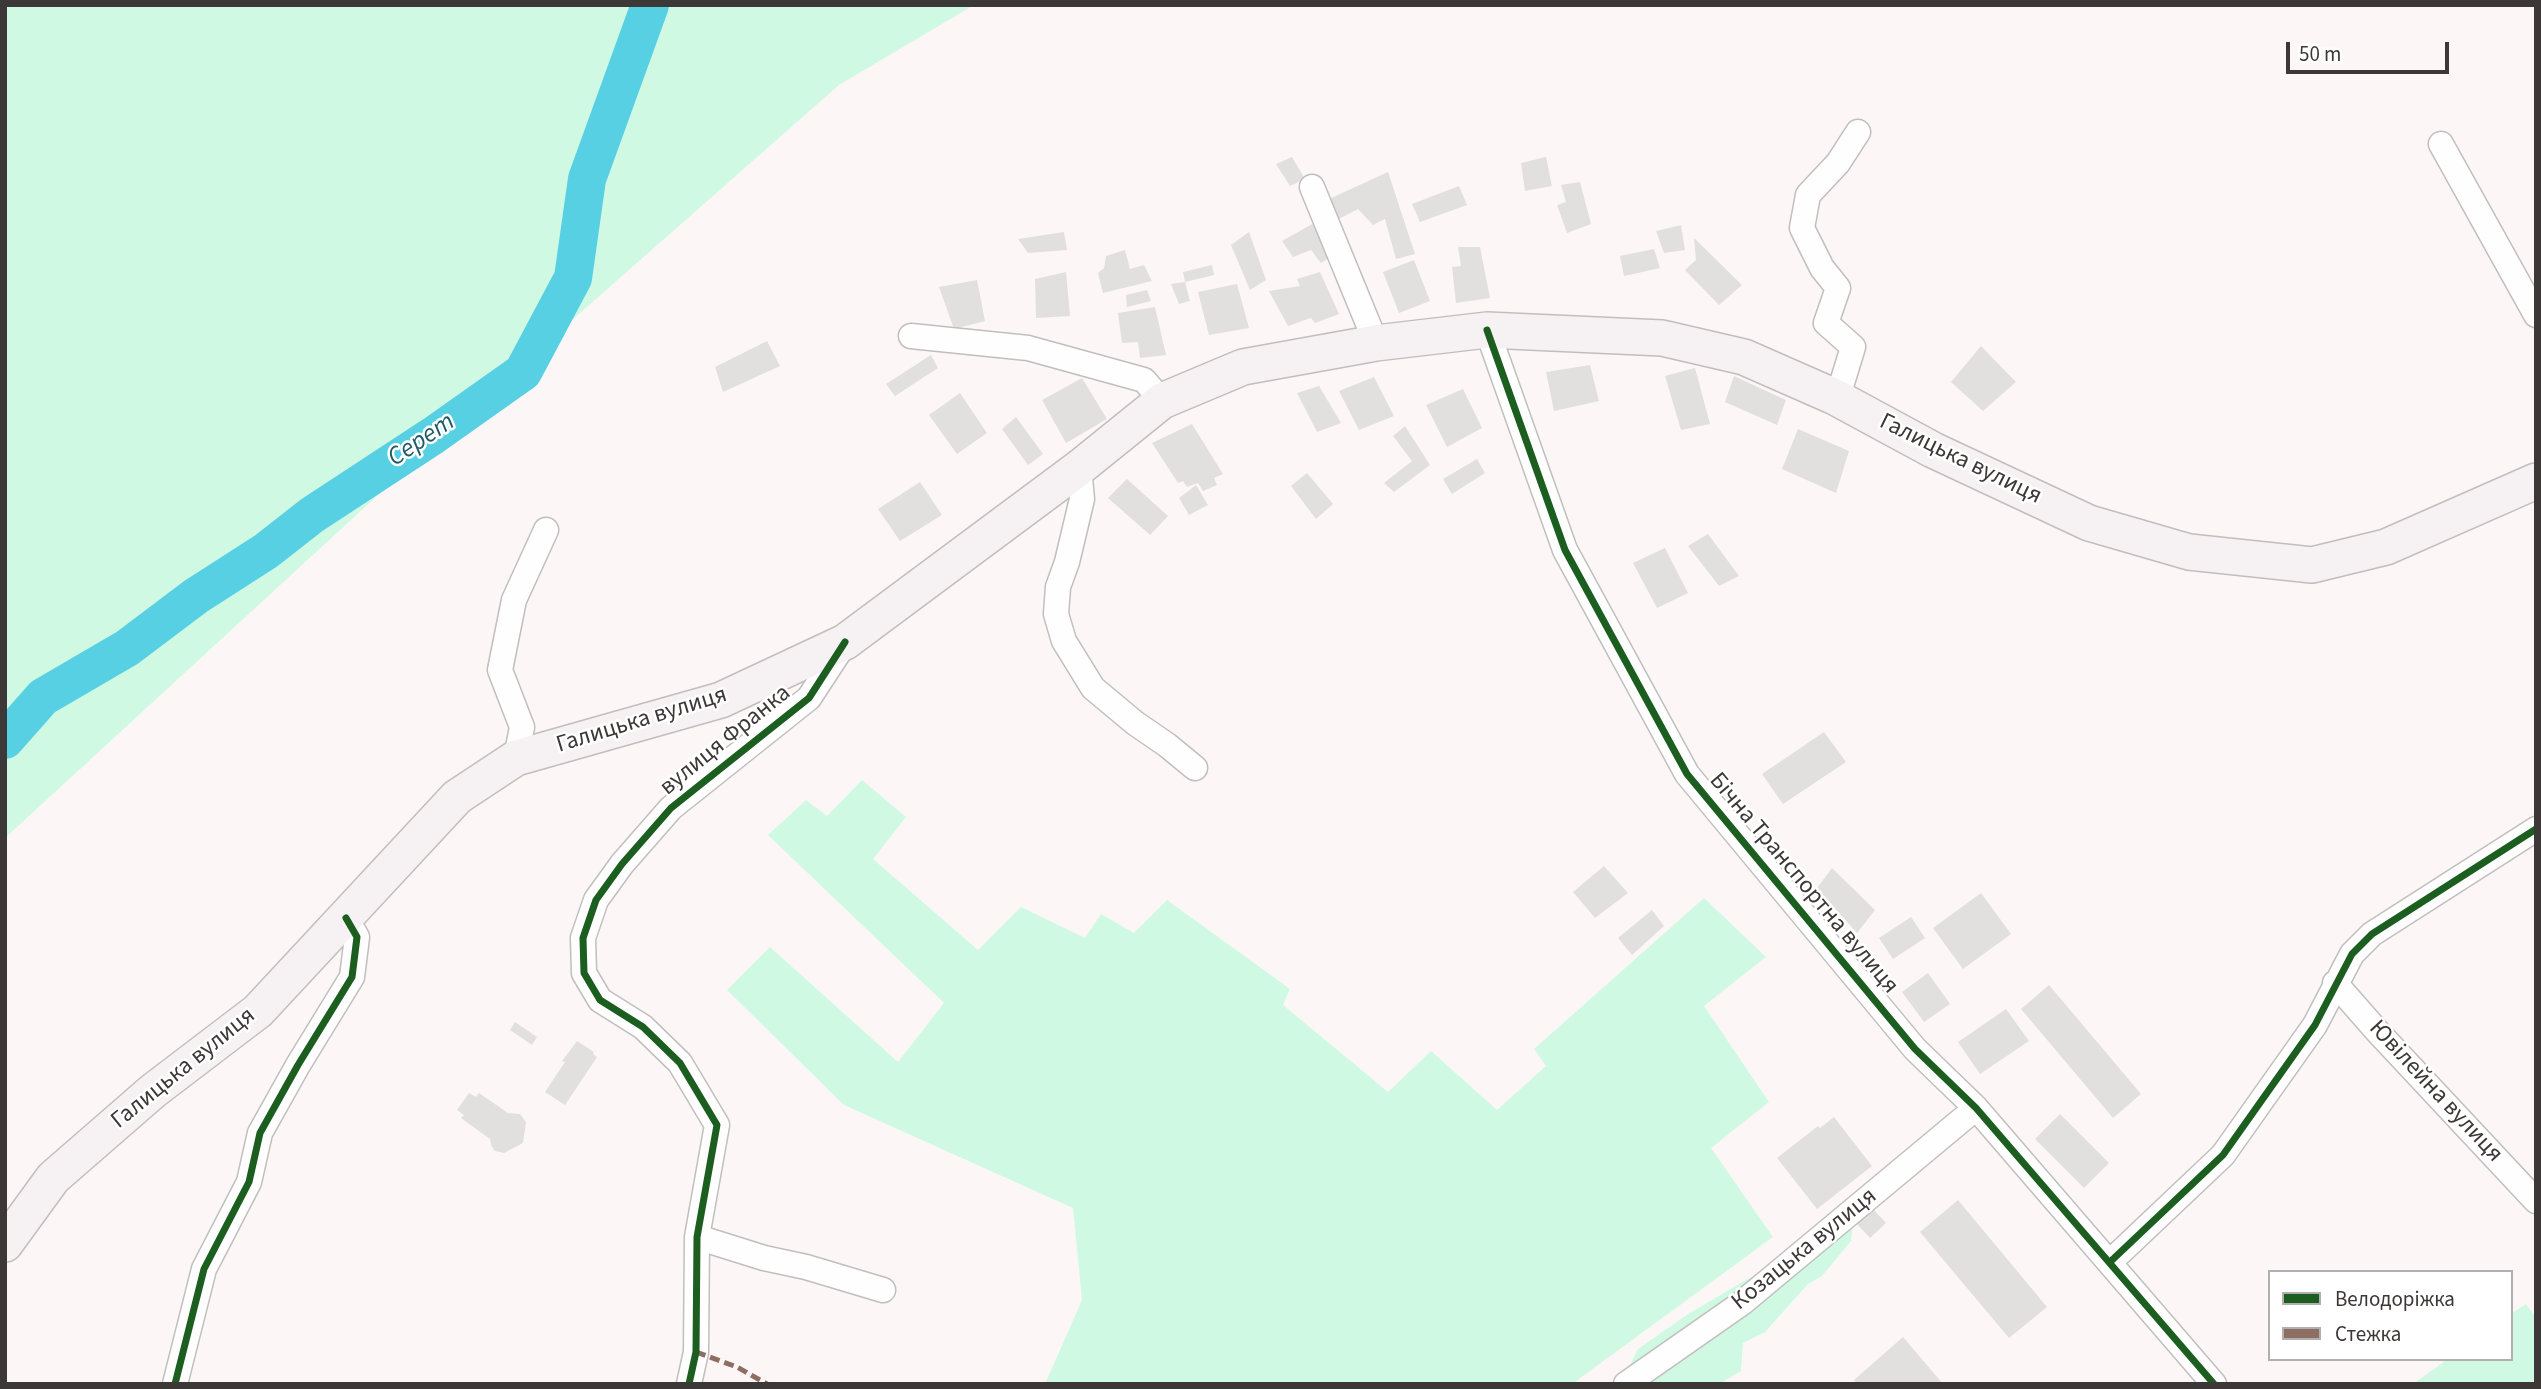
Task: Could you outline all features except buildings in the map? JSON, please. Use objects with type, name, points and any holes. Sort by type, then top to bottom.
[{"type":"main road","name":"Галицька вулиця","points":[[5,1244],[53,1178],[153,1091],[257,1010],[457,797],[516,758],[721,701],[845,642],[1079,468],[1162,401],[1243,367],[1376,342],[1487,330],[1662,338],[1744,357],[1835,397],[1933,450],[2089,523],[2189,552],[2312,565],[2386,547],[2536,481]]},
{"type":"street","points":[[1835,397],[1853,346],[1826,323],[1838,288],[1822,268],[1802,228],[1808,195],[1838,163],[1858,132]]},
{"type":"street","points":[[2441,145],[2536,315]]},
{"type":"street","points":[[1312,187],[1376,342]]},
{"type":"street","name":"Бічна Транспортна вулиця","points":[[1487,330],[1564,550],[1688,774],[1915,1049],[1976,1108],[2214,1384]]},
{"type":"street","points":[[911,336],[1028,348],[1144,380],[1162,401]]},
{"type":"street","points":[[1079,468],[1082,499],[1067,562],[1058,587],[1056,614],[1064,641],[1093,688],[1195,768]]},
{"type":"street","points":[[516,758],[522,727],[500,670],[514,600],[546,530]]},
{"type":"street","name":"вулиця Франка","points":[[689,1384],[696,1352],[697,1237],[717,1125],[680,1063],[643,1027],[600,1000],[584,973],[583,938],[596,900],[622,864],[671,808],[809,698],[845,642]]},
{"type":"street","points":[[2110,1262],[2223,1155],[2315,1025],[2352,954],[2372,934],[2536,829]]},
{"type":"street","points":[[175,1384],[204,1269],[249,1182],[260,1133],[352,977],[357,937],[346,918]]},
{"type":"street","name":"Ювілейна вулиця","points":[[2335,983],[2536,1201]]},
{"type":"street","name":"Козацька вулиця","points":[[1626,1384],[1742,1303],[1976,1108]]},
{"type":"street","points":[[697,1237],[883,1290]]},
{"type":"green space","points":[[5,5],[974,5],[839,85],[488,394],[5,838]]},
{"type":"green space","points":[[862,780],[906,817],[873,859],[978,950],[1021,907],[1085,938],[1101,914],[1134,933],[1167,900],[1290,989],[1283,1005],[1388,1092],[1431,1051],[1497,1110],[1546,1066],[1534,1049],[1704,898],[1766,957],[1704,1006],[1769,1102],[1711,1148],[1773,1237],[1572,1384],[1045,1384],[1082,1300],[1073,1208],[844,1105],[727,990],[770,947],[898,1062],[944,1003],[768,835],[806,800],[827,816]]},
{"type":"green space","points":[[1853,1224],[1851,1241],[1822,1276],[1808,1284],[1765,1332],[1743,1343],[1741,1371],[1719,1384],[1640,1384],[1627,1371],[1638,1349],[1688,1314],[1770,1266]]},
{"type":"green space","points":[[2526,1304],[2536,1318],[2536,1384],[2413,1384],[2445,1361],[2513,1361],[2513,1313]]},
{"type":"waterway","name":"Серет","points":[[5,740],[43,697],[127,648],[196,596],[266,551],[312,515],[434,435],[523,372],[573,278],[587,179],[650,5]]},
{"type":"marked path","points":[[696,1352],[737,1367],[767,1384]]},
{"type":"cycle path","points":[[1487,330],[1565,550],[1687,774],[1915,1049],[1976,1108],[2214,1384]]},
{"type":"cycle path","points":[[689,1384],[696,1352],[697,1237],[717,1125],[680,1063],[643,1027],[600,1000],[584,973],[583,938],[596,900],[622,864],[671,808],[809,698],[845,642]]},
{"type":"cycle path","points":[[2110,1262],[2223,1155],[2315,1025],[2352,954],[2372,934],[2536,829]]},
{"type":"cycle path","points":[[175,1384],[204,1269],[249,1182],[260,1133],[352,977],[357,937],[346,918]]}]
